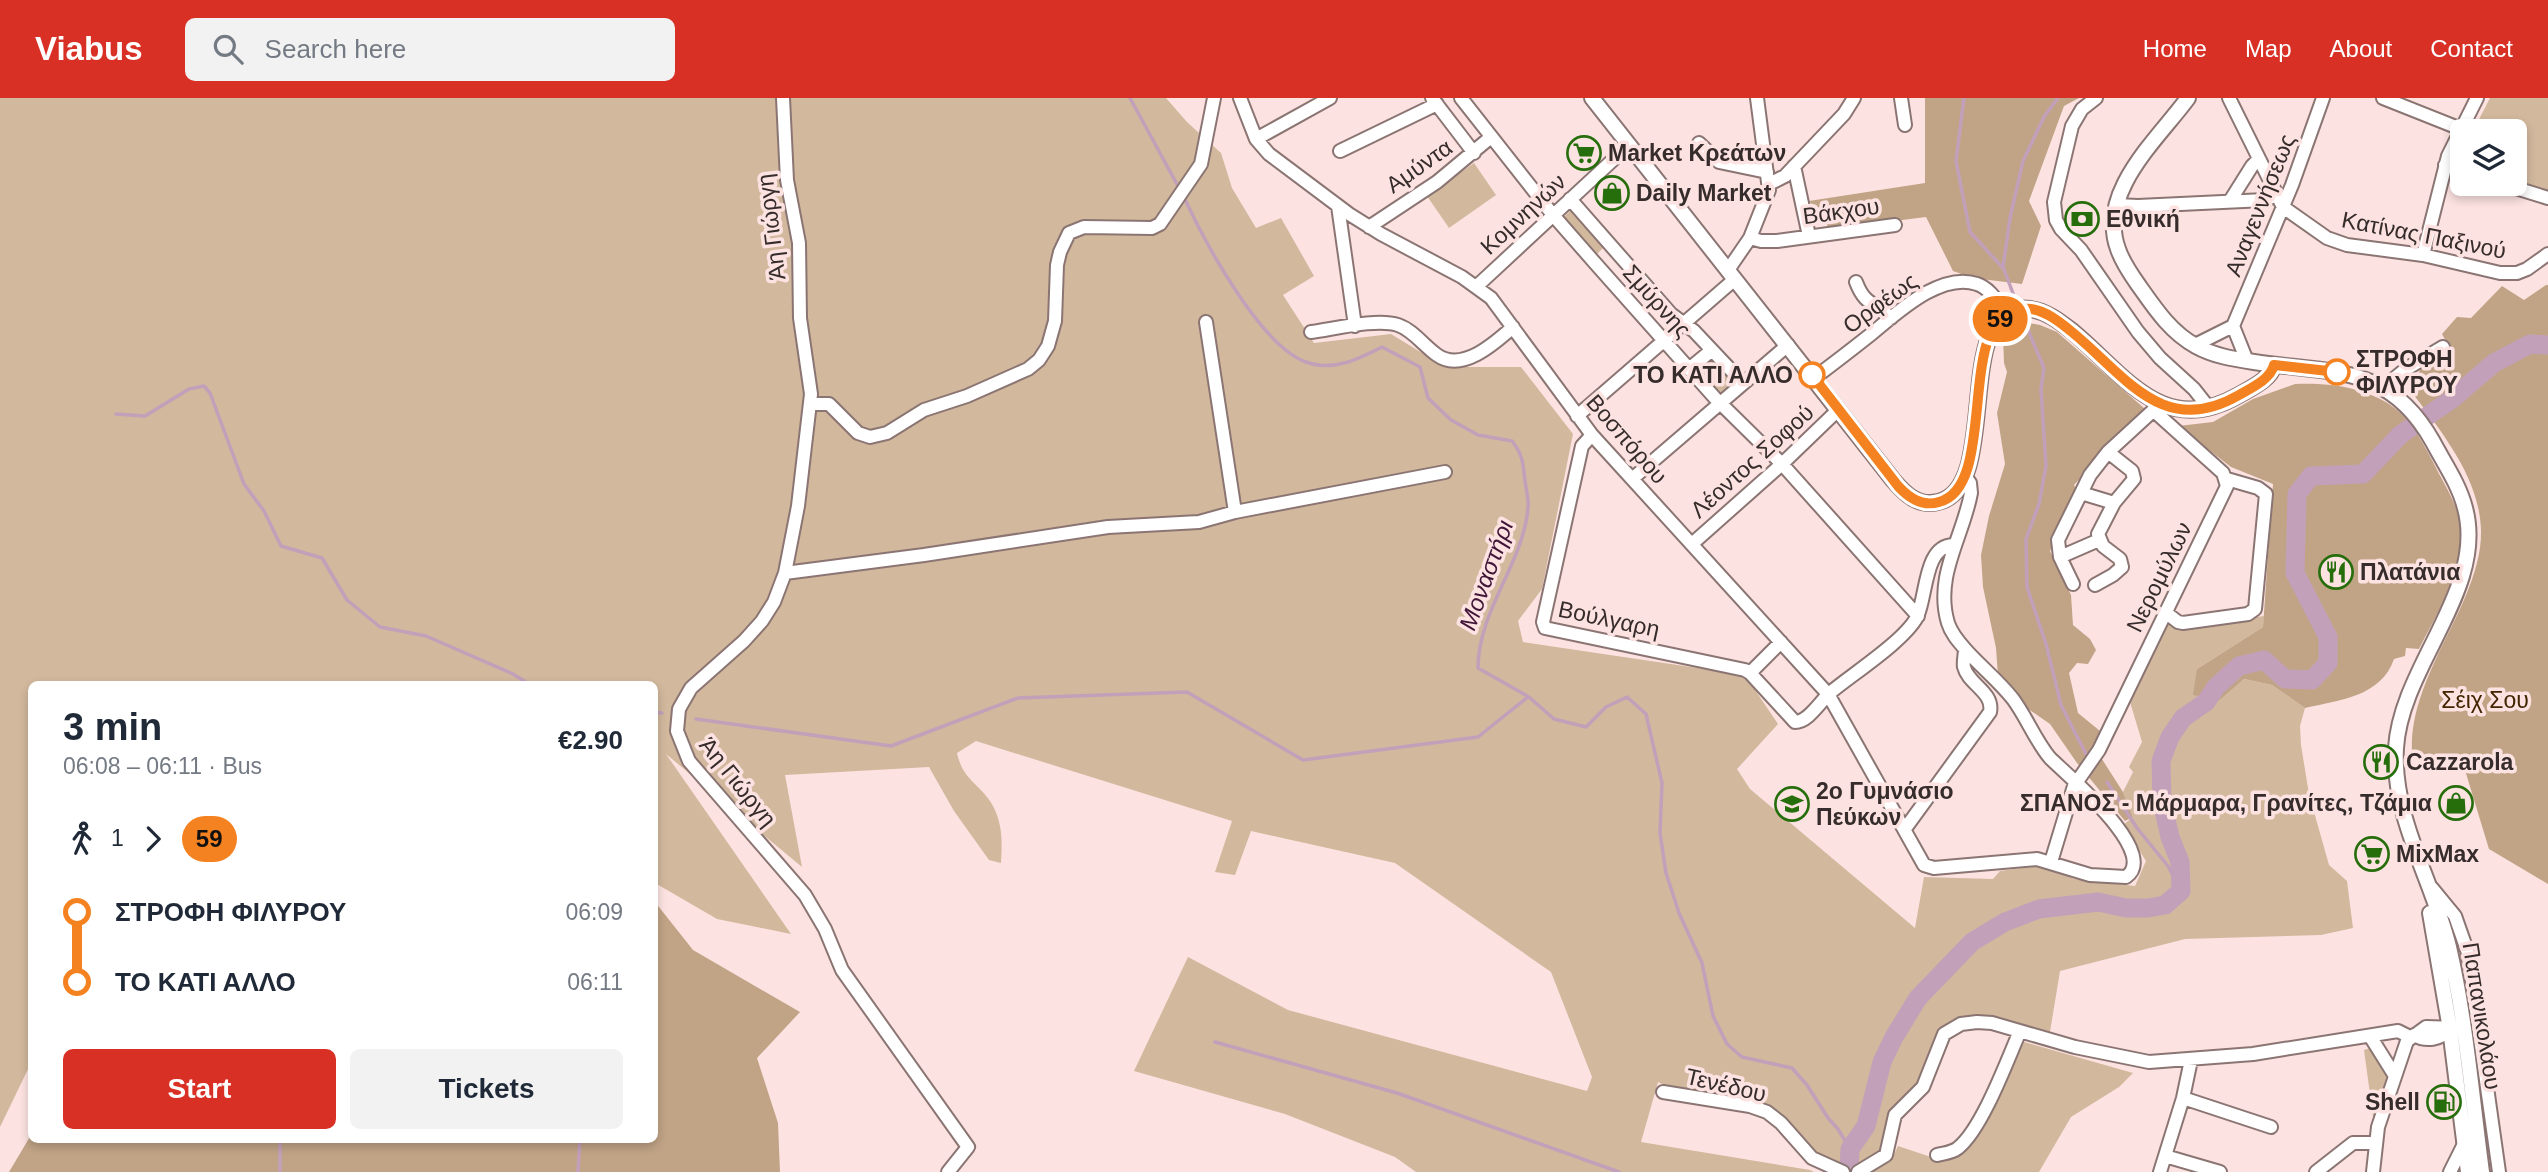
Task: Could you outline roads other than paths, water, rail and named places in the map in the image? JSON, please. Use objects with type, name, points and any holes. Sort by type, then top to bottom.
[{"type":"main road","points":[[1592,98],[1898,486],[1917,501],[1933,503],[1948,499],[1958,490],[1965,476],[1988,341],[1993,327],[2016,311],[2042,312],[2065,326],[2156,407],[2192,411],[2209,408],[2232,399],[2258,383],[2271,373],[2274,365]]},
{"type":"main road","name":"Παπανικολάου","points":[[2188,98],[2135,168],[2116,205],[2114,232],[2122,259],[2160,315],[2175,331],[2195,345],[2216,354],[2247,361],[2344,374],[2384,387],[2411,409],[2440,454],[2464,504],[2469,541],[2464,565],[2456,590],[2412,684],[2398,736],[2396,763],[2401,798],[2421,871],[2445,935],[2468,1172]]},
{"type":"main road","name":"Παπανικολάου","points":[[2456,1028],[2482,1172]]},
{"type":"street","name":"Άη Γιώργη","points":[[783,98],[785,161],[800,253],[800,318],[809,373],[810,404],[798,506],[785,573],[774,602],[762,621],[685,696],[678,714],[678,736],[689,761],[805,895],[825,929],[842,970],[968,1147],[948,1172]]},
{"type":"street","points":[[810,404],[831,405],[858,433],[874,437],[890,432],[924,410],[967,396],[1035,364],[1046,351],[1053,334],[1056,265],[1063,241],[1077,229],[1113,226],[1152,228],[1160,224],[1201,164],[1214,98]]},
{"type":"street","points":[[1240,98],[1256,139],[1330,98]]},
{"type":"street","name":"Σμύρνης","points":[[1461,98],[1553,215],[1626,299],[1689,369],[1782,464],[1917,615]]},
{"type":"street","points":[[1577,415],[1684,323],[1732,275],[1768,192],[1757,98]]},
{"type":"street","points":[[1699,143],[1719,162],[1768,178],[1783,178],[1844,114],[1854,98]]},
{"type":"street","points":[[1901,98],[1905,124]]},
{"type":"street","points":[[2096,98],[2082,109],[2072,126],[2054,202],[2056,220],[2081,250],[2137,332],[2160,358],[2194,389],[2209,408]]},
{"type":"street","name":"Κατίνας Παξινού","points":[[2229,98],[2283,207],[2317,232],[2340,243],[2423,255],[2492,272],[2521,271],[2532,267],[2548,254]]},
{"type":"street","name":"Αναγεννήσεως","points":[[2233,326],[2283,207],[2323,98]]},
{"type":"street","points":[[2383,98],[2450,125]]},
{"type":"street","points":[[2466,119],[2477,98]]},
{"type":"street","points":[[1340,151],[1434,101],[1474,153]]},
{"type":"street","name":"Αμύντα","points":[[1369,227],[1426,190],[1491,137]]},
{"type":"street","name":"Βοσπόρου","points":[[1256,139],[1269,154],[1338,206],[1369,227],[1477,286],[1496,303],[1592,435],[1828,694],[1922,863],[1930,868],[2032,859],[2051,862]]},
{"type":"street","name":"Κομνηνών","points":[[1477,286],[1629,145]]},
{"type":"street","points":[[2423,255],[2450,154]]},
{"type":"street","points":[[2230,201],[2258,160]]},
{"type":"street","points":[[2445,165],[2450,166]]},
{"type":"street","points":[[1794,166],[1810,236]]},
{"type":"street","points":[[2527,191],[2548,198]]},
{"type":"street","points":[[2116,205],[2268,200],[2276,195]]},
{"type":"street","points":[[1570,200],[1671,314],[1684,323],[1743,383]]},
{"type":"street","points":[[1338,206],[1355,326]]},
{"type":"street","name":"Βάκχου","points":[[1750,238],[1766,241],[1895,225]]},
{"type":"street","points":[[1595,263],[1612,247]]},
{"type":"street","points":[[1626,299],[1643,282]]},
{"type":"street","points":[[1856,282],[1864,299],[1891,318]]},
{"type":"street","name":"Ορφέως","points":[[1814,378],[1914,300],[1944,285],[1968,282],[1979,284],[2016,311]]},
{"type":"street","points":[[1206,322],[1235,512]]},
{"type":"street","points":[[1311,332],[1387,323],[1400,326],[1438,356],[1450,360],[1482,353],[1513,327]]},
{"type":"street","points":[[2195,345],[2233,326],[2247,361]]},
{"type":"street","points":[[1632,479],[1788,345]]},
{"type":"street","points":[[2384,387],[2406,369],[2443,346]]},
{"type":"street","points":[[1689,369],[1712,350]]},
{"type":"street","points":[[2073,584],[2060,557],[2058,540],[2090,475],[2108,452],[2156,407],[2227,479],[2250,485],[2266,494],[2255,609],[2248,614],[2183,623],[2165,612]]},
{"type":"street","name":"Λέοντος Σοφού","points":[[1693,543],[1838,410]]},
{"type":"street","name":"Βούλγαρη","points":[[1592,435],[1582,446],[1543,622],[1545,628],[1683,656],[1750,673]]},
{"type":"street","points":[[2095,585],[2122,568],[2120,559],[2099,540],[2099,532],[2114,503],[2134,477],[2133,471],[2108,452]]},
{"type":"street","points":[[785,573],[1108,527],[1194,522],[1445,472]]},
{"type":"street","points":[[1965,476],[1971,487],[1970,496],[1953,545],[1946,579],[1946,613],[1950,629],[1965,649],[2013,699],[2050,757],[2077,781],[2109,818],[2135,858],[2133,871],[2124,878],[2072,870],[2051,862]]},
{"type":"street","name":"Νερομύλων","points":[[2051,862],[2069,798],[2077,781],[2099,750],[2225,493],[2227,479]]},
{"type":"street","points":[[2081,493],[2114,503]]},
{"type":"street","points":[[2060,557],[2099,540]]},
{"type":"street","points":[[1782,642],[1750,673],[1796,722],[1803,721],[1828,694],[1903,634],[1917,615],[1934,556],[1943,547],[1953,545]]},
{"type":"street","points":[[1905,829],[1990,712],[1988,698],[1965,671],[1965,649]]},
{"type":"street","points":[[2421,871],[2455,916],[2469,957],[2499,1172]]},
{"type":"street","points":[[1858,1172],[1886,1155],[1895,1115],[1923,1087],[1941,1041],[1947,1031],[1956,1025],[1973,1022],[2000,1025],[2134,1061],[2161,1063],[2284,1050],[2400,1031],[2422,1039],[2435,1038],[2456,1028],[2480,1024]]},
{"type":"street","points":[[1937,1155],[1958,1147],[1975,1126],[2020,1031]]},
{"type":"street","points":[[2371,1036],[2395,1076]]},
{"type":"street","points":[[2373,1172],[2375,1143],[2395,1076],[2412,1036]]},
{"type":"street","points":[[2160,1172],[2183,1098],[2191,1060]]},
{"type":"street","name":"Τενέδου","points":[[1663,1092],[1749,1106],[1767,1112],[1812,1158],[1843,1172]]},
{"type":"street","points":[[2183,1098],[2271,1127]]},
{"type":"street","points":[[2316,1172],[2353,1143],[2375,1143]]},
{"type":"street","points":[[2450,1172],[2464,1144]]},
{"type":"street","points":[[2165,1157],[2220,1172]]},
{"type":"waterway","name":"Μοναστήρι","points":[[1130,98],[1179,188]]},
{"type":"waterway","points":[[1964,98],[1956,161],[1970,232],[2002,267]]},
{"type":"waterway","points":[[2019,309],[2003,267],[2010,218],[2023,161],[2044,117],[2058,98]]},
{"type":"waterway","name":"Μοναστήρι","points":[[1183,195],[1235,289],[1252,314],[1288,352],[1306,362],[1326,366],[1355,360],[1382,347],[1420,367],[1428,398],[1451,420],[1478,435],[1512,441],[1516,446],[1523,464],[1528,508],[1518,549],[1485,627],[1478,668],[1529,697],[1554,719],[1586,727],[1606,707],[1627,697],[1646,714],[1662,783],[1660,833],[1666,873],[1679,913],[1702,963],[1713,1016],[1727,1044],[1742,1057],[1792,1068],[1807,1085],[1850,1149]]},
{"type":"waterway","points":[[2022,316],[2044,368],[2041,389],[2046,466],[2039,504],[2026,539],[2027,587],[2046,644],[2061,705],[2086,754]]},
{"type":"waterway","points":[[1849,1169],[1850,1149],[1866,1126],[1882,1062],[1894,1037],[1918,998],[1972,942],[2005,922],[2039,909],[2098,902],[2126,908],[2148,908],[2165,905],[2181,891],[2180,862],[2170,837],[2162,802],[2161,761],[2170,737],[2183,718],[2206,702],[2216,687],[2239,666],[2264,660],[2285,679],[2312,680],[2328,663],[2328,637],[2295,573],[2297,494],[2311,476],[2363,474],[2400,435],[2452,399],[2494,363],[2530,344],[2548,345]]},
{"type":"waterway","points":[[116,414],[145,416],[189,389],[204,386],[210,393],[244,484],[264,511],[281,546],[322,558],[347,600],[380,627],[426,636],[524,681]]},
{"type":"waterway","points":[[696,719],[891,746],[1018,698],[1187,692],[1303,760],[1478,737],[1528,697]]},
{"type":"waterway","points":[[658,712],[662,713]]},
{"type":"waterway","points":[[2107,782],[2137,828],[2168,866],[2181,891]]},
{"type":"waterway","points":[[1215,1042],[1397,1093],[1619,1172]]},
{"type":"waterway","points":[[280,1143],[280,1172]]},
{"type":"waterway","points":[[578,1172],[580,1143]]},
{"type":"place","name":"Market Κρεάτων","points":[[1584,153]]},
{"type":"place","name":"Daily Market","points":[[1612,193]]},
{"type":"place","name":"Εθνική","points":[[2082,219]]},
{"type":"place","name":"ΣΤΡΟΦΗ ΦΙΛΥΡΟΥ","points":[[2337,372]]},
{"type":"place","name":"ΤΟ ΚΑΤΙ ΑΛΛΟ","points":[[1812,375]]},
{"type":"place","name":"Πλατάνια","points":[[2336,572]]},
{"type":"place","name":"Cazzarola","points":[[2381,762]]},
{"type":"place","name":"ΣΠΑΝΟΣ - Μάρμαρα, Γρανίτες, Τζάμια","points":[[2456,803]]},
{"type":"place","name":"2ο Γυμνάσιο Πεύκων","points":[[1792,804]]},
{"type":"place","name":"MixMax","points":[[2372,854]]},
{"type":"place","name":"Shell","points":[[2444,1102]]},
{"type":"park label","name":"Σέιχ Σου","points":[[2485,700]]}]
